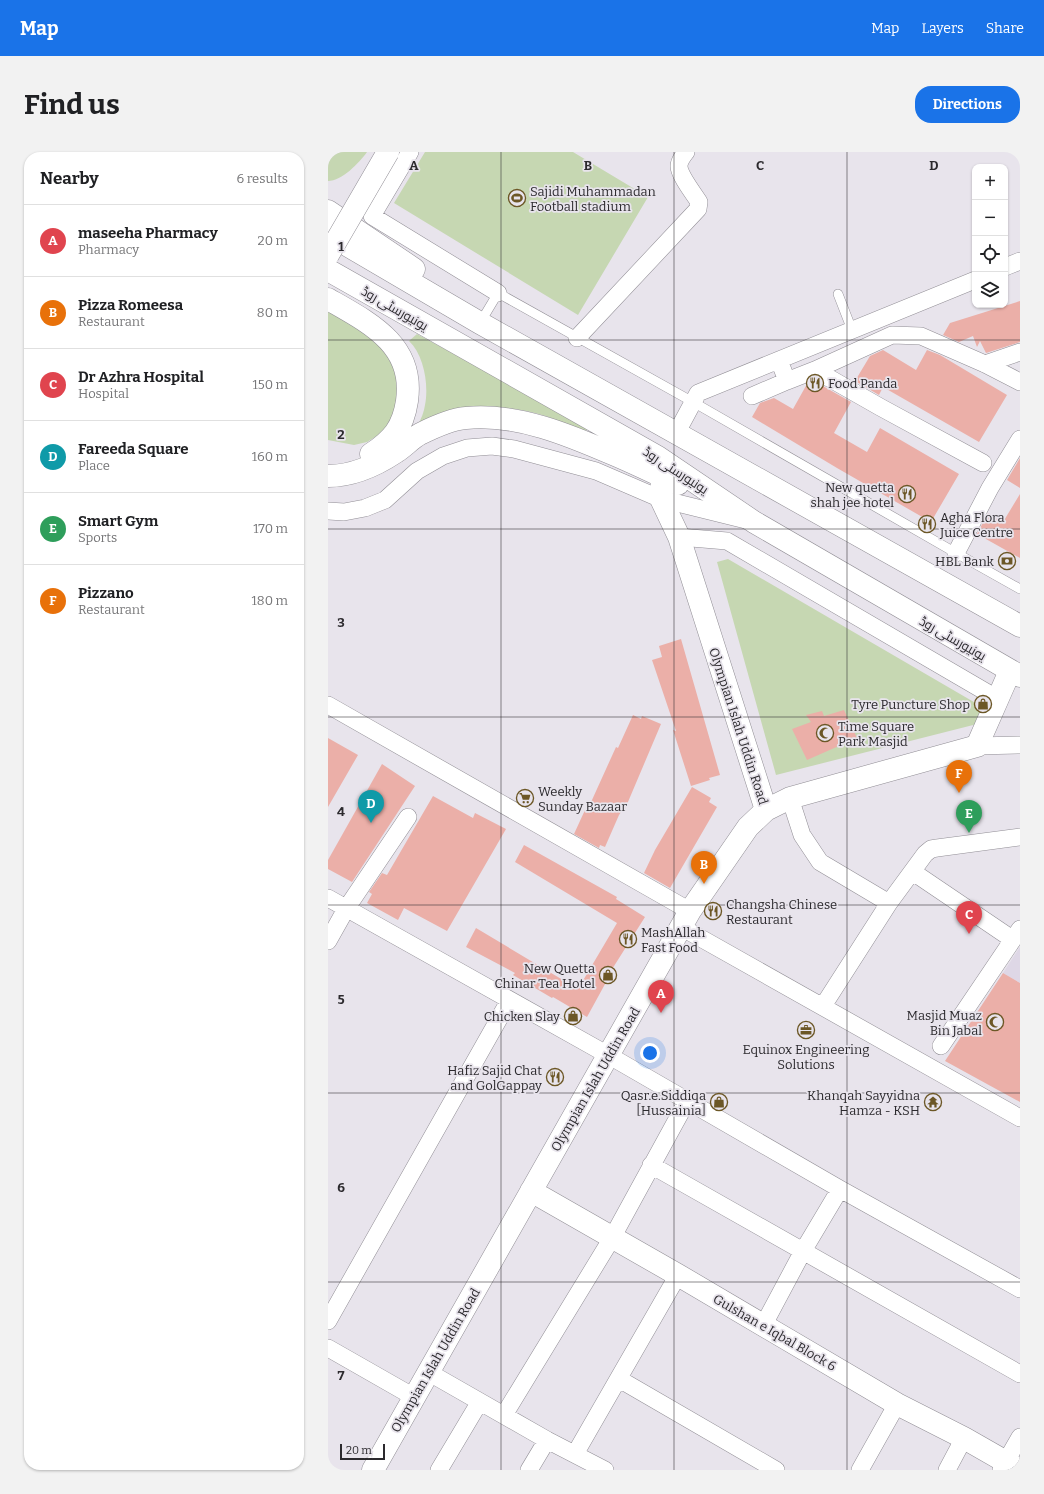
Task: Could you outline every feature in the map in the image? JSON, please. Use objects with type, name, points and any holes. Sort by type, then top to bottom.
[{"type":"main road","points":[[328,226],[371,152]]},
{"type":"main road","points":[[328,256],[388,152]]},
{"type":"main road","points":[[328,211],[436,283],[480,323]]},
{"type":"main road","points":[[328,234],[480,323],[677,432],[1020,626]]},
{"type":"main road","name":"یونیورسٹی روڈ","points":[[328,270],[754,522],[1015,673]]},
{"type":"main road","points":[[328,299],[380,332],[399,352],[406,369],[408,390],[405,409],[398,428],[386,444],[367,457],[353,464],[328,467]]},
{"type":"main road","points":[[328,476],[356,473],[396,452],[420,434],[465,418],[487,418],[520,422],[569,435],[660,466]]},
{"type":"main road","name":"Olympian Islah Uddin Road","points":[[373,1470],[686,919],[748,827],[766,810],[679,537],[661,499],[660,466]]},
{"type":"main road","points":[[766,810],[790,798],[977,746],[998,699],[1015,673]]},
{"type":"main road","name":"Gulshan e Iqbal Block 6","points":[[531,1191],[678,1275],[897,1404],[964,1438],[1009,1467]]},
{"type":"street","points":[[410,152],[372,216],[498,293]]},
{"type":"street","points":[[577,338],[698,209],[699,202],[682,174],[679,166],[681,158],[686,152]]},
{"type":"street","points":[[1008,266],[1020,261]]},
{"type":"street","points":[[677,432],[698,393],[972,281]]},
{"type":"street","points":[[752,396],[815,370],[892,335],[920,336],[985,364],[1020,382]]},
{"type":"street","points":[[985,364],[1020,352]]},
{"type":"street","points":[[779,360],[787,381]]},
{"type":"street","points":[[815,370],[983,463]]},
{"type":"street","points":[[956,553],[990,488],[1020,439]]},
{"type":"street","points":[[328,511],[344,512],[365,508],[385,500],[417,472],[444,456],[467,448],[492,446],[514,449],[596,471],[661,499],[754,522]]},
{"type":"street","points":[[679,537],[727,541],[998,699]]},
{"type":"street","points":[[328,705],[686,919],[822,1006],[1020,1118]]},
{"type":"street","points":[[977,746],[1020,745]]},
{"type":"street","points":[[790,798],[802,835],[820,862],[889,903]]},
{"type":"street","points":[[328,941],[346,909],[408,817]]},
{"type":"street","points":[[822,1006],[889,903],[931,849],[1020,837]]},
{"type":"street","points":[[913,872],[1016,934],[941,1046]]},
{"type":"street","points":[[328,898],[1020,1289]]},
{"type":"street","points":[[328,1321],[509,1001]]},
{"type":"street","points":[[504,1415],[612,1238],[687,1101]]},
{"type":"street","points":[[651,1165],[1020,1374]]},
{"type":"street","points":[[763,1326],[803,1251],[840,1188]]},
{"type":"street","points":[[575,1454],[678,1275]]},
{"type":"street","points":[[328,1348],[414,1397]]},
{"type":"street","points":[[428,1372],[479,1403],[605,1470]]},
{"type":"street","points":[[619,1379],[776,1470]]},
{"type":"street","points":[[439,1470],[479,1403]]},
{"type":"street","points":[[860,1470],[897,1404]]},
{"type":"street","points":[[1009,1467],[1020,1437]]},
{"type":"street","points":[[947,1470],[964,1438]]},
{"type":"street","points":[[529,1470],[547,1440]]},
{"type":"lane","points":[[480,323],[498,293],[693,402],[1020,589]]},
{"type":"lane","points":[[838,294],[852,330]]},
{"type":"shaded area","points":[[1020,947],[1020,983],[1003,973]]},
{"type":"green space","points":[[328,152],[367,152],[355,166],[344,175],[328,181]]},
{"type":"green space","points":[[425,152],[573,152],[648,197],[578,315],[394,203]]},
{"type":"green space","points":[[328,304],[369,332],[396,367],[398,410],[383,432],[367,442],[354,445],[328,440]]},
{"type":"green space","points":[[417,334],[591,428],[583,432],[532,412],[505,408],[477,409],[418,425],[425,408],[426,380],[422,362],[409,341]]},
{"type":"green space","points":[[728,559],[991,712],[985,722],[776,775],[717,562]]},
{"type":"building","points":[[1020,301],[1020,342],[986,353],[980,341],[977,347],[973,336],[959,342],[943,335],[950,323],[998,308],[1008,308],[1008,305]]},
{"type":"building","points":[[883,350],[916,370],[927,350],[940,355],[1007,395],[979,442],[883,387],[879,395],[855,381],[870,356]]},
{"type":"building","points":[[814,381],[851,402],[834,433],[867,452],[880,428],[959,474],[931,522],[752,417],[760,403],[774,398],[793,409],[807,384]]},
{"type":"building","points":[[1020,458],[1020,488],[1007,480]]},
{"type":"building","points":[[1020,494],[1020,558],[977,534],[988,513],[1003,522]]},
{"type":"building","points":[[681,639],[720,775],[691,786],[673,730],[676,731],[652,660],[662,657],[659,646]]},
{"type":"building","name":"Time Square Park Masjid","points":[[844,710],[857,738],[807,760],[792,729],[811,722],[806,715],[822,711],[824,716]]},
{"type":"building","points":[[633,715],[641,719],[642,716],[661,724],[625,809],[623,809],[619,815],[605,847],[600,845],[599,848],[574,834],[585,810],[587,811],[616,747],[618,748]]},
{"type":"building","points":[[328,738],[358,755],[328,807]]},
{"type":"building","points":[[382,764],[415,786],[352,882],[328,869],[328,860]]},
{"type":"building","points":[[692,787],[711,798],[709,802],[717,807],[670,888],[644,873],[655,850]]},
{"type":"building","points":[[433,796],[473,818],[475,813],[506,829],[447,931],[404,908],[398,920],[367,903],[372,894],[369,892],[382,873],[387,875]]},
{"type":"building","points":[[524,845],[617,897],[616,899],[645,917],[609,974],[610,975],[587,1017],[513,975],[515,973],[466,947],[476,928],[578,989],[617,923],[515,862]]},
{"type":"building","name":"Masjid Muaz Bin Jabal","points":[[1003,973],[1020,983],[1020,1102],[945,1061]]},
{"type":"place","name":"Sajidi Muhammadan Football stadium","points":[[517,198]]},
{"type":"place","name":"Food Panda","points":[[815,383]]},
{"type":"place","name":"New quetta shah jee hotel","points":[[907,494]]},
{"type":"place","name":"Agha Flora Juice Centre","points":[[927,524]]},
{"type":"place","name":"HBL Bank","points":[[1007,561]]},
{"type":"place","name":"Tyre Puncture Shop","points":[[983,704]]},
{"type":"place","name":"Time Square Park Masjid","points":[[825,733]]},
{"type":"place","name":"Pizzano","points":[[959,793]]},
{"type":"place","name":"Weekly Sunday Bazaar","points":[[525,798]]},
{"type":"place","name":"Fareeda Square","points":[[371,823]]},
{"type":"place","name":"Smart Gym","points":[[969,833]]},
{"type":"place","name":"Pizza Romeesa","points":[[704,884]]},
{"type":"place","name":"Changsha Chinese Restaurant","points":[[713,911]]},
{"type":"place","name":"Dr Azhra Hospital","points":[[969,934]]},
{"type":"place","name":"MashAllah Fast Food","points":[[628,939]]},
{"type":"place","name":"New Quetta Chinar Tea Hotel","points":[[608,975]]},
{"type":"place","name":"maseeha Pharmacy","points":[[661,1013]]},
{"type":"place","name":"Chicken Slay","points":[[573,1016]]},
{"type":"place","name":"Masjid Muaz Bin Jabal","points":[[995,1022]]},
{"type":"place","name":"Equinox Engineering Solutions","points":[[806,1030]]},
{"type":"place","name":"Hafiz Sajid Chat and GolGappay","points":[[555,1077]]},
{"type":"place","name":"Qasr.e.Siddiqa [Hussainia]","points":[[719,1102]]},
{"type":"place","name":"Khanqah Sayyidna Hamza - KSH","points":[[933,1102]]}]
